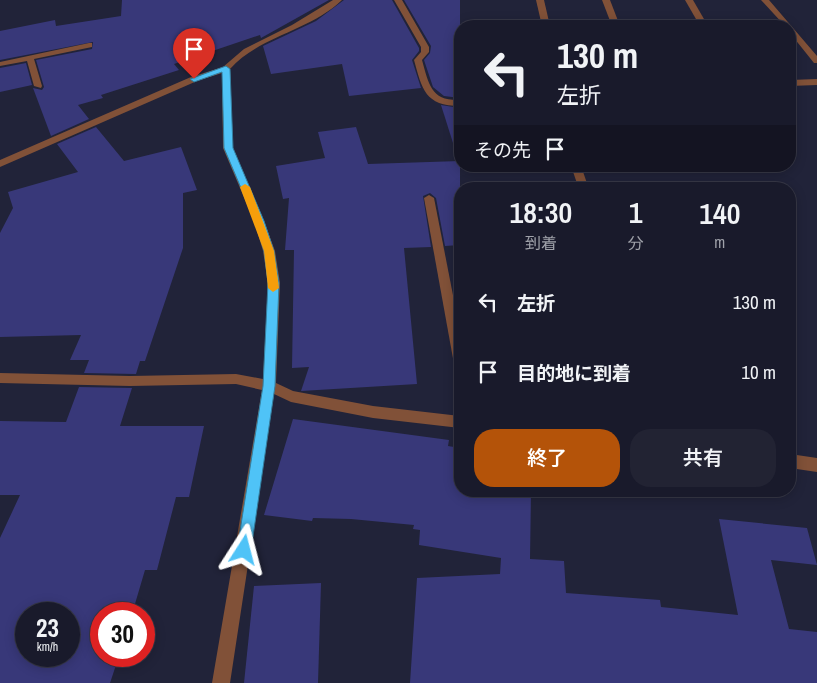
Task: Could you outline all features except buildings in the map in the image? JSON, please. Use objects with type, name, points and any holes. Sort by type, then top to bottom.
[{"type":"street","points":[[0,164],[194,79],[226,69],[236,57],[250,47],[305,20],[338,0]]},
{"type":"street","points":[[398,0],[425,47],[425,52],[418,60],[428,92],[436,100],[444,103],[454,103]]},
{"type":"street","points":[[540,0],[545,20]]},
{"type":"street","points":[[606,0],[614,20]]},
{"type":"street","points":[[689,0],[701,20]]},
{"type":"street","points":[[765,0],[783,20]]},
{"type":"street","points":[[796,36],[817,61]]},
{"type":"street","points":[[0,64],[89,45]]},
{"type":"street","points":[[30,58],[38,86]]},
{"type":"street","points":[[221,683],[269,386],[274,283],[270,259],[259,221],[228,148],[226,69]]},
{"type":"street","points":[[796,83],[817,82]]},
{"type":"street","points":[[429,198],[454,332]]},
{"type":"street","points":[[0,378],[130,381],[236,379],[269,386],[291,396],[373,412],[454,421]]},
{"type":"street","points":[[796,462],[817,465]]},
{"type":"slow traffic","points":[[245,187],[269,251],[274,283],[273,288]]},
{"type":"route","points":[[194,79],[226,69],[228,85],[226,128],[228,148],[259,221],[269,251],[274,283],[269,386],[244,550]]}]
